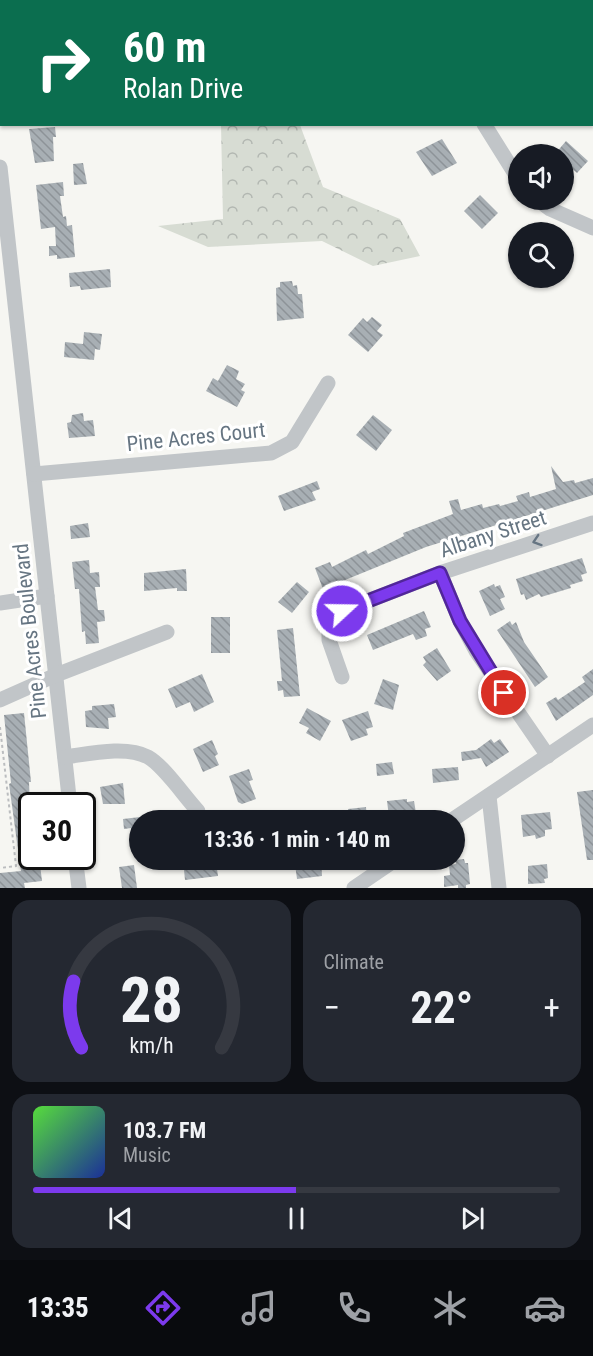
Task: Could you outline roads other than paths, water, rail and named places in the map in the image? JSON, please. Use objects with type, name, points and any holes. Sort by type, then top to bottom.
[{"type":"street","points":[[485,126],[508,162]]},
{"type":"street","name":"Pine Acres Boulevard","points":[[0,166],[69,792]]},
{"type":"street","points":[[552,210],[593,228]]},
{"type":"street","name":"Pine Acres Court","points":[[34,474],[271,453],[292,442],[328,383]]},
{"type":"street","name":"Albany Street","points":[[342,677],[329,640],[329,623],[342,611],[440,573],[593,523]]},
{"type":"street","points":[[440,573],[460,621],[476,651],[548,756]]},
{"type":"street","points":[[0,603],[47,596]]},
{"type":"street","points":[[0,700],[56,675],[167,632]]},
{"type":"street","points":[[465,812],[593,725]]},
{"type":"street","points":[[65,757],[128,752],[147,756],[162,768],[197,810]]},
{"type":"street","points":[[489,796],[499,888]]},
{"type":"street","points":[[77,870],[79,888]]},
{"type":"street","points":[[358,886],[381,870]]}]
